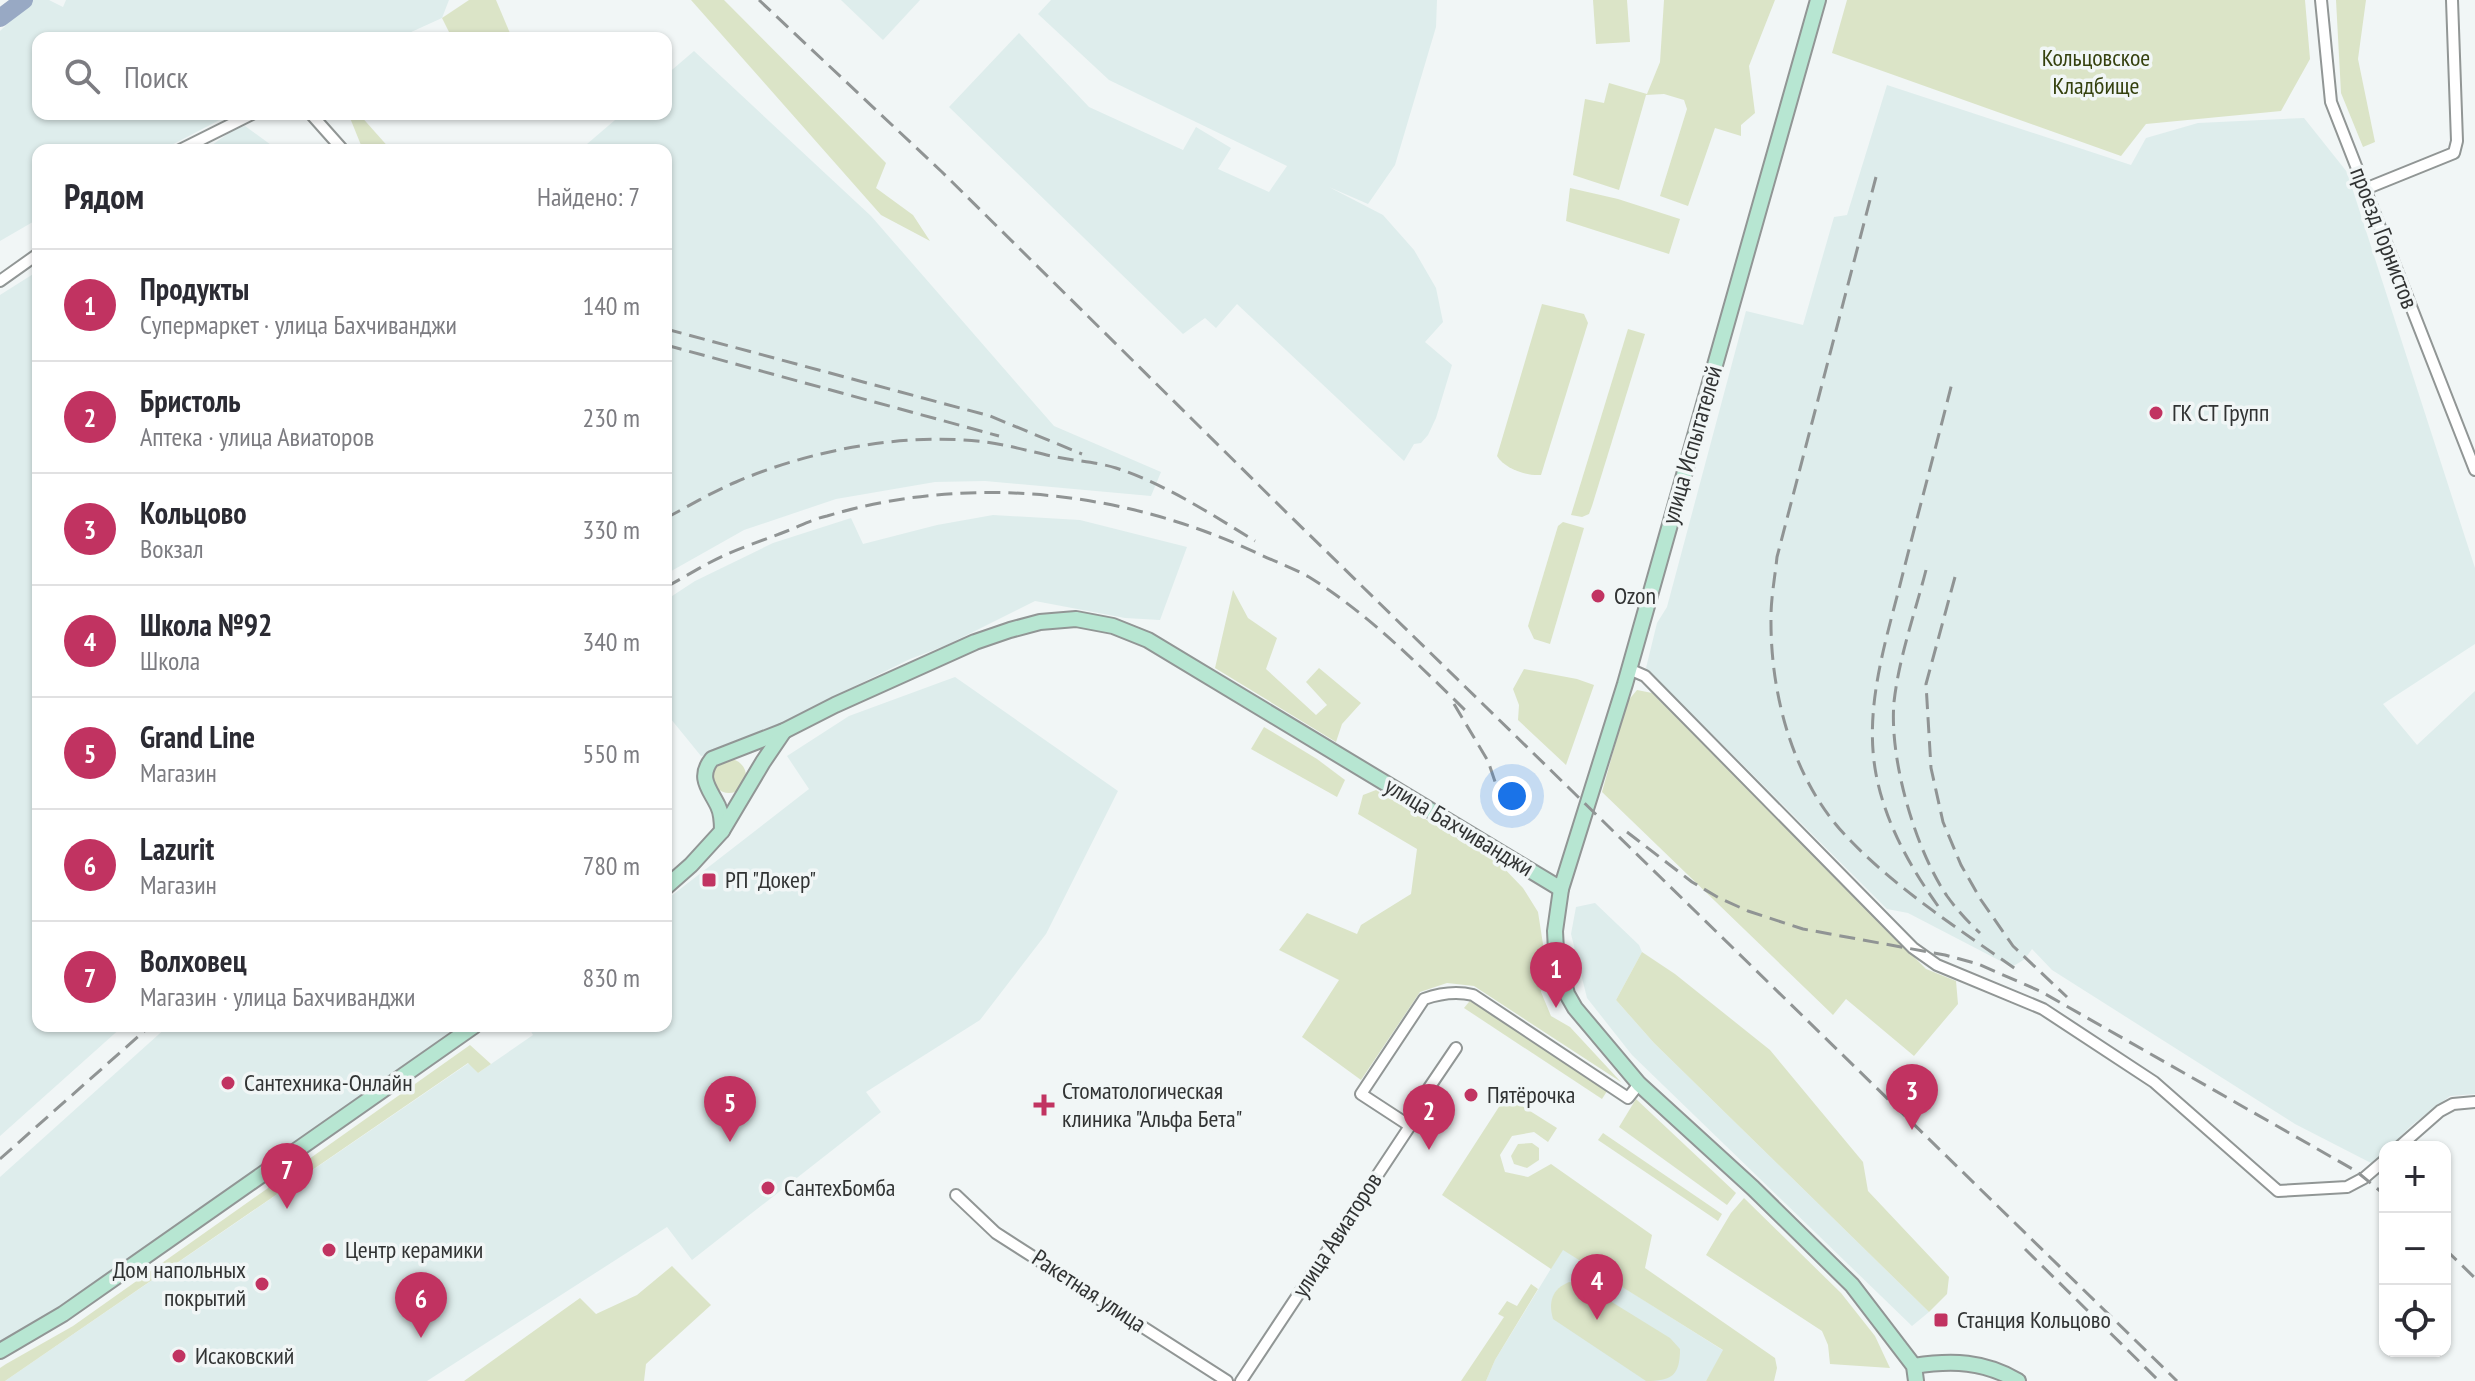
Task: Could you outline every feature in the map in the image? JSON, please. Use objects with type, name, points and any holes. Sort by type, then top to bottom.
[{"type":"main road","name":"улица Испытателей","points":[[1561,889],[1629,669],[1818,0]]},
{"type":"main road","name":"улица Бахчиванджи","points":[[722,831],[722,818],[705,782],[707,766],[712,759],[784,731],[975,642],[1010,630],[1040,622],[1076,619],[1113,626],[1148,640],[1561,889],[1555,931],[1556,951],[1567,994],[1575,1008],[1639,1084],[1753,1188],[1852,1285],[1915,1374]]},
{"type":"main road","name":"улица Бахчиванджи","points":[[672,882],[722,831],[784,731]]},
{"type":"main road","points":[[730,753],[738,755],[749,766],[750,783]]},
{"type":"main road","points":[[716,801],[725,803],[740,799]]},
{"type":"main road","points":[[0,1351],[63,1314],[465,1032]]},
{"type":"main road","points":[[1915,1374],[1965,1362],[2018,1381]]},
{"type":"street","name":"проезд Горнистов","points":[[2321,0],[2331,102],[2475,470]]},
{"type":"street","points":[[2365,189],[2454,153],[2457,141],[2452,0]]},
{"type":"street","points":[[192,144],[240,120]]},
{"type":"street","points":[[316,120],[338,144]]},
{"type":"street","points":[[0,281],[32,258]]},
{"type":"street","points":[[1629,669],[1645,676],[1913,948],[1937,965],[2043,1009],[2135,1069],[2154,1082],[2278,1191],[2347,1187],[2379,1165]]},
{"type":"street","points":[[1410,1126],[1361,1094],[1424,999],[1437,994],[1461,992],[1473,995],[1628,1098],[1639,1084]]},
{"type":"street","name":"улица Авиаторов","points":[[1241,1381],[1410,1126],[1414,1110],[1456,1048]]},
{"type":"street","points":[[2406,1141],[2440,1111],[2453,1104],[2475,1102]]},
{"type":"street","name":"Ракетная улица","points":[[956,1195],[996,1233],[1227,1381]]},
{"type":"shaded area","points":[[32,0],[49,0],[63,7],[66,0],[449,0],[442,18],[411,32],[32,32],[32,120],[220,120],[174,144],[32,144],[32,222],[0,241],[0,31]]},
{"type":"shaded area","points":[[841,0],[920,0],[883,40]]},
{"type":"shaded area","points":[[1051,0],[1437,0],[1436,27],[1395,165],[1368,204],[1329,187],[1383,215],[1414,250],[1436,288],[1443,322],[1425,342],[1452,365],[1428,435],[1421,443],[1414,444],[1404,461],[1237,304],[1216,328],[1205,318],[1183,334],[949,107],[1019,33],[1089,107],[1183,150],[1196,127],[1231,148],[1218,169],[1269,192],[1287,166],[1109,80],[1038,14]]},
{"type":"shaded area","points":[[694,51],[871,216],[1054,426],[1161,472],[1151,496],[985,481],[935,482],[836,499],[744,530],[672,571],[672,144],[587,144],[615,120],[672,120],[672,70]]},
{"type":"shaded area","points":[[1887,85],[2131,165],[2146,138],[2198,123],[2304,118],[2347,172],[2475,568],[2475,644],[2383,704],[2417,745],[2475,691],[2475,1094],[2450,1096],[2396,1141],[2379,1141],[2379,1158],[2373,1164],[2295,1124],[2052,970],[2032,949],[2025,959],[2012,967],[1908,913],[1887,909],[1646,668],[1657,623],[1667,607],[1746,311],[1803,325],[1834,217],[1847,215]]},
{"type":"shaded area","points":[[245,126],[270,144],[213,144],[233,130]]},
{"type":"shaded area","points":[[32,275],[32,1032],[116,1032],[0,1136],[0,295]]},
{"type":"shaded area","points":[[993,515],[1080,520],[1187,547],[1160,620],[1125,618],[1035,601],[758,734],[701,756],[672,720],[672,596],[695,581],[773,543],[851,518],[863,544],[937,525]]},
{"type":"shaded area","points":[[955,677],[1118,791],[1046,934],[980,1020],[866,1092],[881,1112],[692,1260],[667,1227],[427,1381],[5,1381],[469,1063],[478,1073],[533,1035],[531,1032],[672,1032],[672,895],[809,789],[787,756],[849,716]]},
{"type":"shaded area","points":[[1595,903],[1639,945],[1642,952],[1616,1000],[1654,1043],[1929,1312],[1912,1326],[1632,1055],[1587,998],[1571,934],[1576,907]]},
{"type":"shaded area","points":[[161,1032],[450,1032],[70,1306],[0,1341],[0,1177]]},
{"type":"shaded area","points":[[1563,1249],[1724,1351],[1706,1381],[1486,1381],[1495,1360]]},
{"type":"green space","points":[[469,0],[496,0],[509,32],[449,32],[442,18]]},
{"type":"green space","points":[[691,0],[724,0],[886,163],[876,188],[913,215],[930,241],[881,215]]},
{"type":"green space","points":[[1593,0],[1627,0],[1630,42],[1596,44]]},
{"type":"green space","points":[[1664,0],[1775,0],[1749,66],[1755,113],[1741,125],[1741,136],[1715,128],[1688,206],[1660,196],[1687,109],[1684,100],[1664,94],[1646,95],[1619,190],[1573,175],[1585,99],[1604,103],[1609,83],[1647,94],[1660,62]]},
{"type":"green space","name":"Кольцовское Кладбище","points":[[1847,0],[2305,0],[2310,59],[2281,111],[2146,124],[2121,156],[1832,53]]},
{"type":"green space","points":[[2336,0],[2366,0],[2358,59],[2375,142],[2363,147],[2341,93]]},
{"type":"green space","points":[[351,120],[364,120],[386,144],[361,144]]},
{"type":"green space","points":[[1570,188],[1618,199],[1680,219],[1669,254],[1566,221]]},
{"type":"green space","points":[[1542,304],[1584,314],[1588,323],[1541,475],[1535,475],[1510,468],[1497,456]]},
{"type":"green space","points":[[1628,329],[1645,334],[1589,514],[1582,517],[1571,515]]},
{"type":"green space","points":[[1563,522],[1584,528],[1550,644],[1534,639],[1528,626],[1558,526]]},
{"type":"green space","points":[[1233,590],[1248,618],[1277,638],[1266,669],[1316,715],[1327,705],[1306,682],[1319,668],[1361,703],[1342,724],[1336,742],[1215,668]]},
{"type":"green space","points":[[1524,669],[1594,685],[1566,765],[1518,720],[1519,705],[1513,689]]},
{"type":"green space","points":[[1637,690],[1652,693],[1926,969],[1956,981],[1958,1004],[1914,1056],[1846,999],[1833,1015],[1602,792],[1627,702]]},
{"type":"green space","points":[[1264,727],[1345,780],[1337,797],[1251,749]]},
{"type":"green space","points":[[729,759],[741,764],[746,776],[741,788],[729,793],[717,788],[712,776],[717,764]]},
{"type":"green space","points":[[1376,790],[1498,862],[1523,888],[1538,912],[1547,970],[1541,992],[1551,1016],[1570,1027],[1621,1082],[1474,986],[1447,983],[1420,992],[1361,1080],[1302,1037],[1339,980],[1279,950],[1307,913],[1357,934],[1361,925],[1411,894],[1417,849],[1358,814],[1363,795]]},
{"type":"green space","points":[[1642,952],[1675,974],[1770,1050],[1863,1162],[1868,1191],[1949,1277],[1947,1294],[1929,1312],[1654,1043],[1616,1000]]},
{"type":"green space","points":[[1473,997],[1609,1088],[1602,1099],[1464,1008]]},
{"type":"green space","points":[[470,1045],[491,1064],[478,1073],[468,1063],[5,1381],[0,1381],[0,1368],[73,1326]]},
{"type":"green space","points":[[1506,1096],[1557,1128],[1548,1142],[1534,1132],[1512,1136],[1500,1155],[1505,1172],[1528,1177],[1551,1164],[1652,1235],[1645,1268],[1775,1358],[1777,1368],[1774,1381],[1706,1381],[1723,1350],[1563,1250],[1551,1269],[1442,1195]]},
{"type":"green space","points":[[1636,1099],[1736,1193],[1727,1205],[1619,1127]]},
{"type":"green space","points":[[1603,1133],[1722,1214],[1718,1221],[1598,1140]]},
{"type":"green space","points":[[1532,1143],[1539,1148],[1539,1160],[1527,1168],[1514,1164],[1511,1156],[1518,1144]]},
{"type":"green space","points":[[1744,1198],[1841,1293],[1875,1336],[1890,1368],[1830,1364],[1828,1345],[1822,1331],[1706,1255],[1731,1213]]},
{"type":"green space","points":[[672,1266],[711,1305],[646,1364],[644,1381],[464,1381],[580,1298],[596,1314],[637,1295]]},
{"type":"green space","points":[[1569,1282],[1581,1283],[1670,1338],[1680,1349],[1676,1371],[1662,1380],[1646,1381],[1553,1319],[1553,1297],[1559,1288]]},
{"type":"green space","points":[[1531,1284],[1538,1289],[1495,1360],[1486,1381],[1461,1381],[1504,1317],[1498,1314],[1507,1301],[1517,1306]]},
{"type":"waterway","points":[[0,18],[24,0]]},
{"type":"railway","points":[[759,0],[942,172],[2177,1381]]},
{"type":"railway","points":[[1876,177],[1777,557],[1771,617],[1780,706],[1788,735],[1812,790],[1847,837],[1930,909],[2020,972]]},
{"type":"railway","points":[[672,331],[990,416],[1082,454]]},
{"type":"railway","points":[[672,347],[999,436]]},
{"type":"railway","points":[[1938,906],[1908,860],[1892,827],[1876,774],[1873,722],[1879,670],[1953,379]]},
{"type":"railway","points":[[672,515],[727,486],[795,461],[858,446],[954,440],[994,443],[1116,468],[1170,491],[1255,541]]},
{"type":"railway","points":[[672,584],[710,562],[817,519],[881,503],[936,495],[991,493],[1047,495],[1102,503],[1156,515],[1208,533],[1309,577],[1371,623],[1466,711]]},
{"type":"railway","points":[[1926,570],[1896,685],[1896,750],[1907,803],[1935,877],[1963,916],[1980,933]]},
{"type":"railway","points":[[1955,577],[1926,684],[1931,768],[1943,822],[1961,865],[2013,946],[2067,997]]},
{"type":"railway","points":[[1454,704],[1488,761],[1505,811]]},
{"type":"railway","points":[[1627,832],[1692,882],[1748,911],[1803,929],[1978,964],[2040,991],[2356,1171],[2379,1190]]},
{"type":"railway","points":[[0,1159],[143,1032]]},
{"type":"railway","points":[[2025,1249],[2159,1381]]},
{"type":"railway","points":[[2451,1255],[2475,1278]]},
{"type":"place","name":"ГК СТ Групп","points":[[2156,413]]},
{"type":"place","name":"Ozon","points":[[1598,596]]},
{"type":"place","name":"РП \"Докер\"","points":[[709,880]]},
{"type":"place","name":"Продукты","points":[[1556,1008]]},
{"type":"place","name":"Сантехника-Онлайн","points":[[228,1083]]},
{"type":"place","name":"Пятёрочка","points":[[1471,1095]]},
{"type":"place","name":"Стоматологическая клиника \"Альфа Бета\"","points":[[1044,1105]]},
{"type":"place","name":"Кольцово","points":[[1912,1130]]},
{"type":"place","name":"Grand Line","points":[[730,1142]]},
{"type":"place","name":"Бристоль","points":[[1429,1150]]},
{"type":"place","name":"СантехБомба","points":[[768,1188]]},
{"type":"place","name":"Волховец","points":[[287,1209]]},
{"type":"place","name":"Центр керамики","points":[[329,1250]]},
{"type":"place","name":"Дом напольных покрытий","points":[[262,1284]]},
{"type":"place","name":"Школа №92","points":[[1597,1320]]},
{"type":"place","name":"Станция Кольцово","points":[[1941,1320]]},
{"type":"place","name":"Lazurit","points":[[421,1338]]},
{"type":"place","name":"Исаковский","points":[[179,1356]]}]
